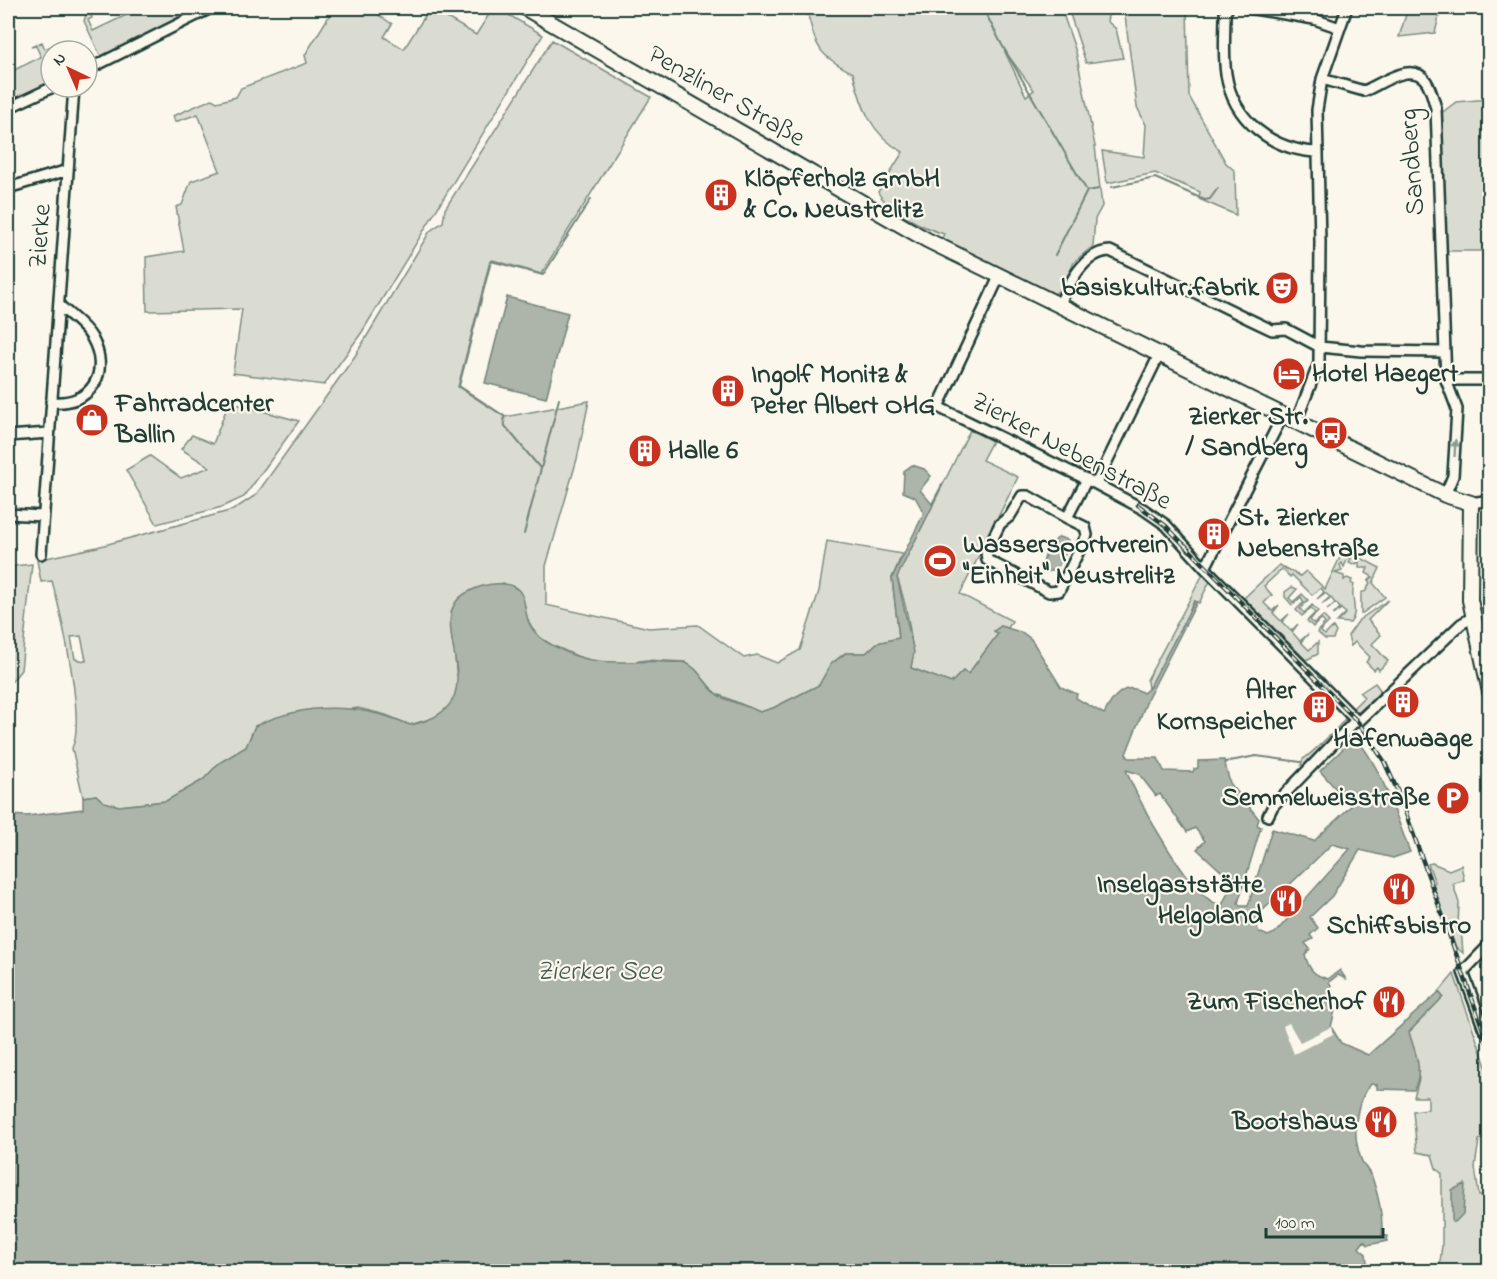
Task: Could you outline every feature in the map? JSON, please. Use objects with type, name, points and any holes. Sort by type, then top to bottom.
[{"type":"main road","name":"Penzliner Straße","points":[[525,8],[897,223],[999,277],[1290,419],[1471,503]]},
{"type":"main road","points":[[1471,503],[1469,574],[1473,617],[1483,633],[1490,692]]},
{"type":"street","points":[[99,64],[211,8]]},
{"type":"street","points":[[1228,8],[1225,13],[1226,73],[1236,104],[1268,139],[1290,148],[1317,152]]},
{"type":"street","points":[[1248,8],[1314,19],[1341,28]]},
{"type":"street","points":[[1204,568],[1309,386],[1319,363],[1317,110],[1322,79],[1347,8]]},
{"type":"street","name":"Sandberg","points":[[1322,79],[1364,91],[1401,74],[1413,74],[1424,78],[1427,82],[1436,108],[1446,380],[1457,409],[1453,476],[1447,490]]},
{"type":"street","points":[[8,108],[39,94]]},
{"type":"street","name":"Zierke","points":[[41,554],[73,99]]},
{"type":"street","name":"Zierke","points":[[8,188],[69,170]]},
{"type":"street","points":[[1059,306],[1075,274],[1100,254],[1110,251],[1272,330],[1286,329],[1320,347],[1361,351],[1445,352]]},
{"type":"street","name":"Zierker Nebenstraße","points":[[999,277],[938,407],[1087,479],[1143,509],[1166,525],[1204,568],[1356,720]]},
{"type":"street","name":"Zierke","points":[[51,402],[68,402],[83,396],[92,388],[100,366],[91,336],[58,305]]},
{"type":"street","points":[[1096,484],[1159,355]]},
{"type":"street","points":[[1446,380],[1490,380]]},
{"type":"street","points":[[8,436],[49,433]]},
{"type":"street","points":[[1068,518],[1087,479]]},
{"type":"street","points":[[1022,496],[1028,496],[1068,518],[1085,527],[1087,535],[1057,592],[1049,592],[987,560],[986,552],[1000,524],[1010,516],[1022,496]]},
{"type":"street","points":[[1471,503],[1490,500]]},
{"type":"street","points":[[8,514],[42,516]]},
{"type":"street","points":[[1268,816],[1273,806],[1356,720],[1358,722],[1461,624],[1473,617]]},
{"type":"street","points":[[1490,944],[1463,972],[1484,1029],[1490,1034]]},
{"type":"shaded area","points":[[141,8],[175,8],[178,19],[101,57],[99,39],[92,39],[84,21],[86,15],[90,13],[92,18],[88,20],[93,31]]},
{"type":"shaded area","points":[[334,8],[372,8],[371,10],[392,24],[384,37],[404,49],[430,8],[476,35],[493,8],[497,8],[543,35],[362,332],[324,385],[233,373],[242,309],[147,311],[146,257],[184,251],[176,207],[182,205],[191,181],[220,171],[198,114],[175,122],[173,116],[212,99],[217,102],[236,97],[241,88],[307,63],[305,55]]},
{"type":"shaded area","points":[[806,8],[1061,8],[1076,52],[1095,146],[1102,206],[1095,219],[1093,246],[1074,262],[1063,287],[1052,296],[941,240],[944,234],[907,218],[883,199],[878,192],[903,152],[892,145],[875,128],[864,108],[853,73],[831,60],[819,47]],"holes":[[[1004,50],[1034,90],[1026,96]]]},
{"type":"shaded area","points":[[1124,8],[1187,8],[1189,96],[1226,163],[1235,171],[1236,215],[1199,199],[1200,192],[1155,173],[1107,183],[1102,151],[1144,157],[1146,125],[1137,107]]},
{"type":"shaded area","points":[[1408,8],[1441,8],[1435,33],[1399,37]]},
{"type":"shaded area","points":[[1100,10],[1109,12],[1107,21],[1116,29],[1123,58],[1086,63],[1070,14]]},
{"type":"shaded area","points":[[552,40],[651,97],[541,274],[490,261],[458,387],[505,417],[589,401],[577,459],[546,566],[546,605],[649,628],[698,625],[744,658],[757,655],[777,663],[800,650],[819,591],[827,541],[902,554],[892,578],[899,638],[877,643],[866,653],[845,653],[831,664],[819,685],[760,712],[715,693],[695,669],[685,662],[646,660],[621,664],[590,662],[552,645],[539,637],[530,626],[525,611],[504,583],[488,586],[461,597],[452,610],[456,671],[459,683],[452,705],[442,715],[410,725],[386,715],[358,708],[255,726],[246,747],[219,763],[203,780],[166,801],[119,806],[104,802],[96,795],[83,797],[72,748],[76,734],[76,715],[71,666],[52,581],[41,582],[37,560],[97,547],[233,510],[256,495],[355,356],[430,231],[443,222],[445,209]],"holes":[[[81,636],[86,661],[75,659],[71,637]]]},
{"type":"shaded area","points":[[39,58],[39,89],[8,103],[8,73]]},
{"type":"shaded area","points":[[1488,99],[1489,251],[1444,251],[1440,114],[1456,102]]},
{"type":"shaded area","points":[[229,402],[299,421],[244,497],[222,507],[157,524],[126,470],[150,456],[181,478],[210,467],[181,449],[192,435],[213,444]]},
{"type":"shaded area","name":"Wassersportverein \"Einheit\" Neustrelitz","points":[[970,430],[992,441],[982,460],[1018,477],[960,594],[1012,621],[1008,628],[1001,626],[994,631],[998,634],[968,674],[963,671],[951,683],[911,668],[909,622],[897,577]]},
{"type":"shaded area","points":[[1344,549],[1380,568],[1373,583],[1385,597],[1361,614],[1361,593],[1366,591],[1370,583],[1368,581],[1373,577],[1366,573],[1368,568],[1359,568],[1359,562],[1353,565],[1349,563],[1351,558],[1348,558],[1344,567],[1342,563],[1340,565],[1342,571],[1335,573],[1344,576],[1344,580],[1347,578],[1352,580],[1351,583],[1354,585],[1354,614],[1350,623],[1337,622],[1346,613],[1341,609],[1333,615],[1340,608],[1336,603],[1327,610],[1335,603],[1331,598],[1322,604],[1330,597],[1325,593],[1317,599],[1324,592],[1321,588],[1312,595],[1292,575],[1290,577],[1282,569],[1264,586],[1272,595],[1264,603],[1272,611],[1279,605],[1273,613],[1281,621],[1289,614],[1282,622],[1291,631],[1298,624],[1292,632],[1300,641],[1308,634],[1301,642],[1309,650],[1318,642],[1318,654],[1306,660],[1244,598],[1279,565],[1300,576],[1306,571],[1325,589]]},
{"type":"shaded area","points":[[32,564],[21,670],[8,686],[8,596],[14,596],[14,566]]},
{"type":"shaded area","points":[[1205,575],[1210,581],[1199,603],[1194,601],[1161,669],[1148,689],[1147,680],[1202,576]]},
{"type":"shaded area","points":[[1292,587],[1297,589],[1289,598],[1293,602],[1302,594],[1308,600],[1300,609],[1304,613],[1312,605],[1318,611],[1310,620],[1314,624],[1323,616],[1329,622],[1320,631],[1325,635],[1333,627],[1336,632],[1333,639],[1325,639],[1317,632],[1325,623],[1321,619],[1313,627],[1307,621],[1315,613],[1311,608],[1302,616],[1296,610],[1304,602],[1301,597],[1292,605],[1285,597],[1285,592]]},
{"type":"shaded area","points":[[1388,600],[1368,620],[1381,635],[1372,644],[1388,661],[1379,670],[1377,667],[1374,670],[1366,662],[1370,657],[1355,642],[1351,646],[1348,636],[1359,620]]},
{"type":"shaded area","points":[[1375,683],[1381,691],[1360,711],[1351,710],[1364,697],[1360,693]]},
{"type":"shaded area","points":[[1345,718],[1345,725],[1328,740],[1330,743],[1307,765],[1301,765],[1303,759],[1326,740]]},
{"type":"shaded area","points":[[1432,863],[1449,870],[1461,865],[1464,880],[1453,884],[1459,903],[1458,926],[1461,929],[1463,953],[1455,946],[1433,884],[1435,882],[1428,864]]},
{"type":"shaded area","points":[[1454,974],[1489,1075],[1489,1136],[1479,1140],[1475,1167],[1479,1196],[1486,1195],[1489,1210],[1489,1263],[1456,1271],[1439,1271],[1442,1245],[1442,1174],[1436,1168],[1432,1155],[1417,1152],[1413,1111],[1428,1109],[1428,1097],[1414,1097],[1419,1079],[1409,1032],[1443,997],[1439,992]]},
{"type":"water","points":[[507,297],[568,313],[546,398],[485,383]]},
{"type":"water","name":"Zierker See","points":[[912,465],[924,469],[931,476],[920,490],[933,505],[897,577],[914,652],[911,668],[951,683],[963,671],[968,674],[998,634],[994,631],[1001,626],[1023,633],[1031,639],[1061,687],[1077,694],[1076,698],[1104,714],[1115,697],[1125,690],[1136,690],[1143,693],[1149,688],[1195,601],[1197,602],[1148,698],[1126,754],[1129,758],[1158,758],[1164,771],[1193,772],[1198,768],[1198,761],[1224,760],[1230,783],[1259,819],[1257,825],[1261,827],[1238,903],[1240,906],[1248,906],[1272,829],[1314,841],[1351,806],[1320,771],[1355,737],[1373,763],[1381,777],[1410,852],[1393,858],[1360,850],[1332,896],[1310,917],[1318,928],[1310,935],[1313,939],[1305,943],[1310,949],[1305,955],[1310,968],[1319,976],[1328,979],[1340,970],[1346,979],[1338,975],[1329,982],[1331,985],[1329,997],[1336,1006],[1331,1027],[1341,1043],[1368,1055],[1439,992],[1443,997],[1409,1032],[1418,1068],[1414,1090],[1377,1089],[1377,1085],[1371,1084],[1358,1110],[1356,1140],[1358,1150],[1373,1180],[1377,1194],[1382,1235],[1388,1236],[1387,1241],[1368,1245],[1364,1241],[1359,1248],[1366,1254],[1368,1271],[8,1272],[8,815],[27,816],[83,809],[83,797],[96,795],[104,802],[119,806],[166,801],[203,780],[219,763],[246,747],[255,726],[293,713],[313,709],[352,709],[372,712],[410,725],[438,715],[453,700],[457,681],[450,621],[454,604],[468,592],[489,585],[505,584],[518,589],[533,630],[544,640],[562,650],[576,656],[602,661],[684,662],[695,669],[718,695],[760,712],[773,708],[819,685],[831,664],[846,653],[866,653],[877,643],[899,638],[892,578],[924,513],[915,497],[903,492],[904,471]],"holes":[[[1126,770],[1139,774],[1156,796],[1160,794],[1187,832],[1195,828],[1205,841],[1197,849],[1233,882],[1222,905],[1210,900],[1182,869],[1153,824]],[[1332,844],[1350,849],[1275,933],[1268,936],[1259,932],[1255,923],[1259,914]]]},
{"type":"water","points":[[1059,537],[1068,540],[1068,549],[1056,570],[1046,572],[1043,569],[1045,556],[1049,547]]},
{"type":"water","points":[[1465,1184],[1463,1214],[1452,1222],[1452,1190]]},
{"type":"pier","points":[[1289,1023],[1300,1042],[1331,1027],[1333,1034],[1294,1054],[1283,1026]]},
{"type":"waterway","points":[[983,8],[1087,191],[1055,255]]},
{"type":"waterway","points":[[1112,187],[1155,178],[1205,200],[1210,199],[1218,188]]},
{"type":"waterway","points":[[1087,191],[1099,189]]},
{"type":"waterway","points":[[540,468],[505,426],[504,416],[459,386],[491,261],[543,275],[591,199]]},
{"type":"waterway","points":[[524,534],[559,399]]},
{"type":"waterway","points":[[932,504],[942,485]]},
{"type":"waterway","points":[[1225,762],[1256,756],[1301,762]]},
{"type":"railway","points":[[1138,505],[1166,526],[1190,551]]},
{"type":"railway","points":[[1185,545],[1358,722],[1384,761],[1399,794],[1490,1049]]},
{"type":"place","name":"Klöpferholz GmbH & Co. Neustrelitz","points":[[721,195]]},
{"type":"place","name":"basiskultur.fabrik","points":[[1282,288]]},
{"type":"place","name":"Hotel Haegert","points":[[1289,374]]},
{"type":"place","name":"Ingolf Monitz & Peter Albert OHG","points":[[728,391]]},
{"type":"place","name":"Fahrradcenter Ballin","points":[[92,420]]},
{"type":"place","name":"Zierker Str. / Sandberg","points":[[1331,433]]},
{"type":"place","name":"Halle 6","points":[[645,451]]},
{"type":"place","name":"St. Zierker Nebenstraße","points":[[1214,534]]},
{"type":"place","name":"Wassersportverein \"Einheit\" Neustrelitz","points":[[940,561]]},
{"type":"place","name":"Hafenwaage","points":[[1403,702]]},
{"type":"place","name":"Alter Kornspeicher","points":[[1319,707]]},
{"type":"place","name":"Semmelweisstraße","points":[[1453,798]]},
{"type":"place","name":"Schiffsbistro","points":[[1399,889]]},
{"type":"place","name":"Inselgaststätte Helgoland","points":[[1286,901]]},
{"type":"place","name":"Zum Fischerhof","points":[[1389,1002]]},
{"type":"place","name":"Bootshaus","points":[[1381,1122]]}]
